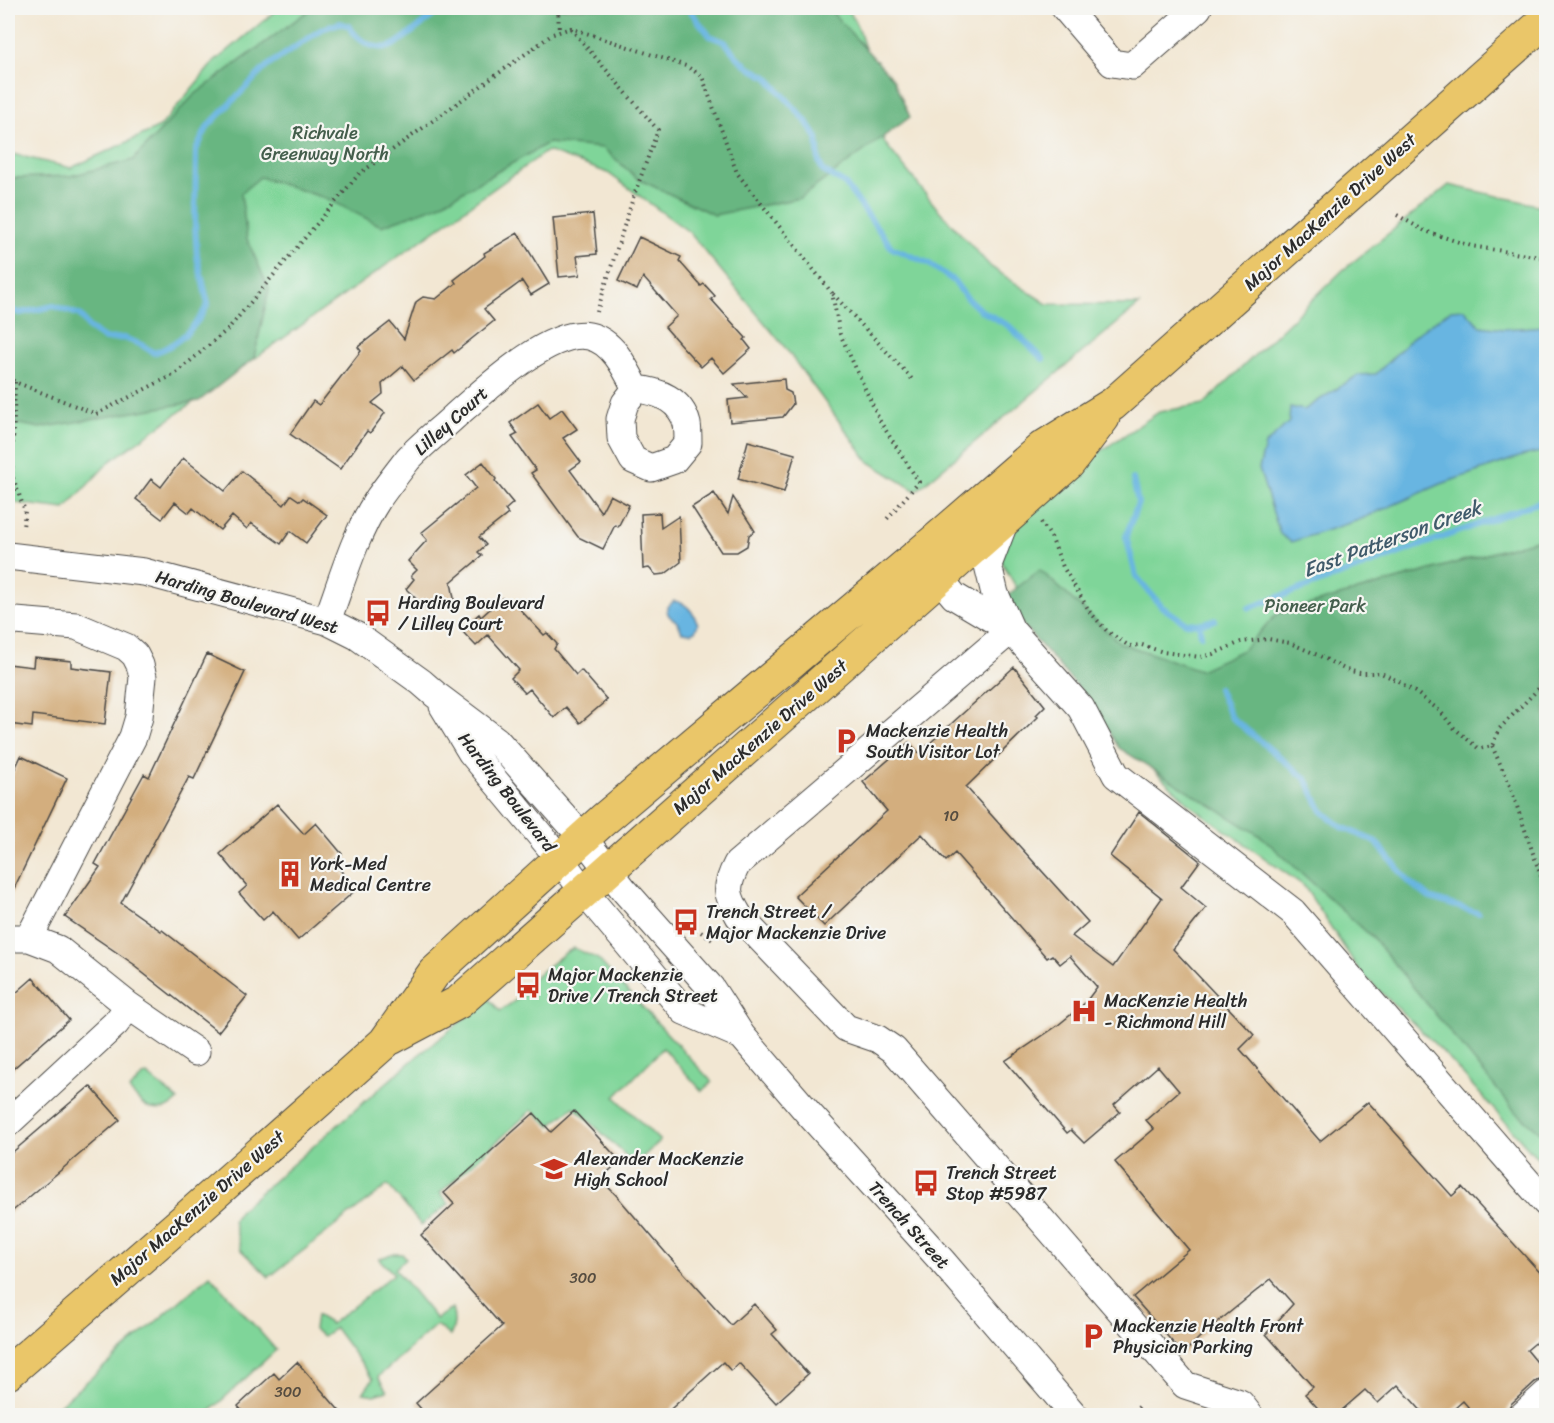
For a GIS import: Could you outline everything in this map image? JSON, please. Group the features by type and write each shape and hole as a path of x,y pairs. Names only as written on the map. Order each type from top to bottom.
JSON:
{"main road":[{"name":"Major MacKenzie Drive West","path":"8,1373 385,1042 434,973 603,820 1042,448 1113,404 1546,20"},
{"name":"Major MacKenzie Drive West","path":"385,1042 459,1002 1068,464 1113,404"}],"street":[{"path":"1065,8 1112,63 1132,66 1198,8"},
{"name":"Lilley Court","path":"327,621 358,538 378,500 409,459 499,377 546,345 573,335 589,336"},
{"path":"589,336 603,342 623,363 636,389"},
{"path":"1005,521 988,565 995,594 1011,630"},
{"path":"919,554 954,596 1011,630 1081,708 1116,775 1293,912 1546,1203"},
{"name":"Harding Boulevard West","path":"8,556 144,572 327,621 357,636 436,695"},
{"path":"8,623 16,621 76,626 126,646 135,655 143,677 139,717 133,737 18,938 58,949 129,1006 196,1052"},
{"path":"1011,630 736,864 728,880 729,894 739,916 846,1028 878,1039 894,1050 1185,1385 1240,1403 1250,1416"},
{"name":"Harding Boulevard","path":"436,695 471,752 572,849"},
{"path":"572,849 608,870"},
{"name":"Trench Street","path":"572,849 584,892 684,1011 742,1036"},
{"name":"Trench Street","path":"608,870 711,988 742,1036 942,1261 1075,1416"},
{"path":"8,1123 116,1023 129,1006"},
{"path":"1522,1416 1546,1394"}],"path":[{"path":"558,8 559,32"},
{"path":"571,28 658,130 633,198 589,336"},
{"path":"8,377 15,382 96,414 175,374 228,329 359,174 553,34 571,28 686,66 702,76 736,173 832,293 912,379"},
{"path":"1397,215 1425,231 1471,246 1546,258"},
{"path":"832,293 840,334 881,423 919,482 886,520"},
{"path":"15,382 12,475 25,511 23,526"},
{"path":"1039,519 1051,537 1063,567 1090,612 1107,631 1129,646 1142,645 1163,652 1200,657 1242,642 1268,639 1290,643 1346,670 1381,673 1398,681 1440,711 1453,727 1479,749 1492,746"},
{"path":"1546,681 1499,729 1492,746 1510,786 1546,891"},
{"path":"686,922 714,941"},
{"path":"1129,1416 1142,1405"}],"green space":[{"name":"Richvale Greenway North","path":"279,8 848,8 859,30 877,84 884,142 936,207 991,267 1047,304 1139,305 916,491 869,462 783,345 689,232 608,173 547,151 109,462 65,509 8,502 8,153 71,168 160,127 213,63"},
{"name":"Richvale Greenway North","path":"312,8 828,8 893,79 910,117 800,198 714,215 638,179 603,148 548,143 437,206 381,226 328,199 260,177 241,193 247,239 269,289 254,358 199,401 40,428 8,422 8,177 70,176 133,160 194,95"},
{"name":"Pioneer Park","path":"1449,185 1546,207 1546,1168 1441,1050 1361,973 1304,886 1195,809 1122,740 1034,619 994,548 1055,482 1159,412 1204,404 1343,270"},
{"path":"1546,537 1546,1137 1514,1110 1373,938 1262,837 1119,748 1089,700 1001,600 1040,570 1120,643 1200,670 1243,650 1277,614"},
{"path":"574,948 598,959 712,1082 702,1091 663,1048 615,1097 660,1141 635,1164 574,1107 550,1126 532,1110 440,1193 449,1204 421,1225 388,1185 269,1277 241,1250 233,1220 240,1210 416,1057 489,999 500,1011 533,988 528,982"},
{"path":"147,1075 178,1100 172,1106 155,1110 141,1102 129,1090"},
{"path":"391,1254 402,1254 406,1258 395,1269 436,1319 452,1308 454,1322 450,1336 436,1325 378,1377 387,1391 375,1395 363,1393 373,1379 335,1328 323,1336 314,1330 316,1315 331,1324 394,1274 379,1259"},
{"path":"210,1275 276,1350 206,1415 48,1415"}],"water":[{"path":"1464,309 1480,326 1504,329 1546,326 1546,451 1522,456 1441,484 1359,520 1291,542 1280,534 1259,469 1265,445 1289,422 1290,407 1304,410 1358,375 1376,374 1416,334 1451,310"},
{"path":"674,601 683,604 692,612 698,624 695,631 682,632 677,622 668,614 667,607"}],"building":[{"path":"593,214 597,254 577,256 580,275 559,277 553,218"},
{"path":"518,233 549,284 531,295 522,281 484,309 494,321 454,353 452,350 414,380 403,366 382,384 383,394 372,403 385,413 370,433 367,431 340,469 290,434 313,401 319,405 361,351 358,347 390,322 404,339 416,302 423,297 436,299 456,283 454,280 485,256 484,253"},
{"path":"639,237 681,257 679,261 701,286 704,284 715,296 711,299 746,338 744,340 751,349 724,373 711,358 701,367 665,327 677,316 643,277 637,290 618,281"},
{"path":"784,379 785,390 791,393 793,404 783,417 730,422 728,400 747,398 734,384"},
{"path":"538,403 549,418 562,409 577,429 563,438 581,462 570,470 601,512 610,495 629,505 618,527 615,525 603,549 578,537 531,473 536,470 512,437 518,434 510,423"},
{"path":"748,441 795,454 784,492 738,479"},
{"path":"183,458 225,491 242,471 284,505 291,495 300,501 303,498 327,515 306,543 290,531 281,544 251,523 247,529 232,516 220,530 193,508 189,513 175,502 162,519 136,499 151,479 161,487"},
{"path":"483,462 513,503 505,510 508,514 479,537 486,545 478,552 482,556 451,582 455,604 428,610 406,589 414,579 411,576 417,570 408,561 427,540 421,533 476,488 466,475"},
{"path":"714,493 728,514 733,497 755,531 749,535 747,546 737,552 721,552 692,507"},
{"path":"660,513 661,528 679,516 681,562 665,574 656,575 649,568 643,569 641,514"},
{"path":"502,598 510,606 514,603 544,635 547,633 557,644 554,649 576,675 581,670 607,700 580,723 566,707 554,718 530,689 525,693 511,678 519,670 488,635 476,646 461,630 479,614 481,617"},
{"path":"207,654 245,672 194,779 189,777 121,903 162,930 247,996 218,1032 135,965 65,917 100,867 95,864 144,774 149,777"},
{"path":"34,657 71,661 71,667 111,672 105,724 33,715 32,727 8,724 8,664 33,667"},
{"path":"1014,667 1045,706 1036,715 1038,717 966,787 1088,922 1072,936 1113,967 1162,898 1110,856 1139,812 1200,861 1181,887 1206,908 1173,949 1254,1035 1240,1049 1320,1141 1368,1102 1452,1196 1462,1187 1546,1279 1546,1334 1527,1350 1546,1373 1546,1378 1535,1382 1511,1404 1504,1416 1476,1416 1463,1401 1446,1416 1426,1416 1398,1385 1378,1403 1365,1390 1335,1416 1325,1416 1305,1394 1313,1387 1266,1334 1293,1304 1271,1279 1203,1334 1183,1354 1133,1297 1189,1250 1115,1162 1154,1129 1146,1120 1179,1091 1158,1066 1114,1105 1120,1112 1084,1143 1071,1130 1067,1133 1005,1061 1057,1026 1085,1003 1097,987 1070,956 1060,964 1052,955 1047,958 955,853 946,861 922,834 824,926 795,896 887,811 863,782 909,742 919,753"},
{"path":"21,756 67,778 8,901 8,784"},
{"name":"York-Med Medical Centre","path":"277,804 304,834 316,823 342,854 333,862 357,889 298,940 273,911 263,920 239,893 247,886 220,854"},
{"path":"33,978 69,1020 8,1073 8,1000"},
{"path":"90,1086 120,1120 8,1215 8,1156"},
{"path":"574,1111 620,1161 600,1179 731,1325 754,1304 777,1330 772,1334 808,1374 776,1403 739,1363 731,1371 723,1362 663,1416 427,1416 416,1403 502,1326 421,1235 454,1204 444,1193 534,1113 551,1132"},
{"path":"297,1362 344,1416 246,1416 238,1406 274,1373 279,1379"}],"waterway":[{"name":"East Patterson Creek","path":"8,309 20,313 54,306 80,315 89,328 105,339 124,338 154,353 179,340 198,320 208,304 197,257 195,224 196,150 208,126 266,67 322,29 340,23 349,26 356,36 366,43 377,47 389,47 407,36 442,8"},
{"name":"East Patterson Creek","path":"688,8 710,36 725,42 750,68 767,77 805,120 817,138 819,162 823,171 845,184 892,248 928,263 954,281 965,296 980,310 1009,326 1043,359"},
{"name":"East Patterson Creek","path":"1133,479 1138,503 1126,536 1136,576 1162,607 1186,623 1199,624 1215,620"},
{"name":"East Patterson Creek","path":"1249,608 1546,501"},
{"path":"1199,624 1201,635"},
{"path":"1218,688 1231,717 1306,779 1322,811 1342,827 1376,842 1410,883 1430,898 1478,913"}],"place":[{"name":"Harding Boulevard / Lilley Court","path":"378,613"},
{"name":"Mackenzie Health South Visitor Lot","path":"846,741"},
{"name":"York-Med Medical Centre","path":"290,874"},
{"name":"Trench Street / Major Mackenzie Drive","path":"686,922"},
{"name":"Major Mackenzie Drive / Trench Street","path":"528,985"},
{"name":"MacKenzie Health - Richmond Hill","path":"1084,1011"},
{"name":"Alexander MacKenzie High School","path":"554,1169"},
{"name":"Trench Street Stop #5987","path":"926,1183"},
{"name":"Mackenzie Health Front Physician Parking","path":"1093,1336"}]}
